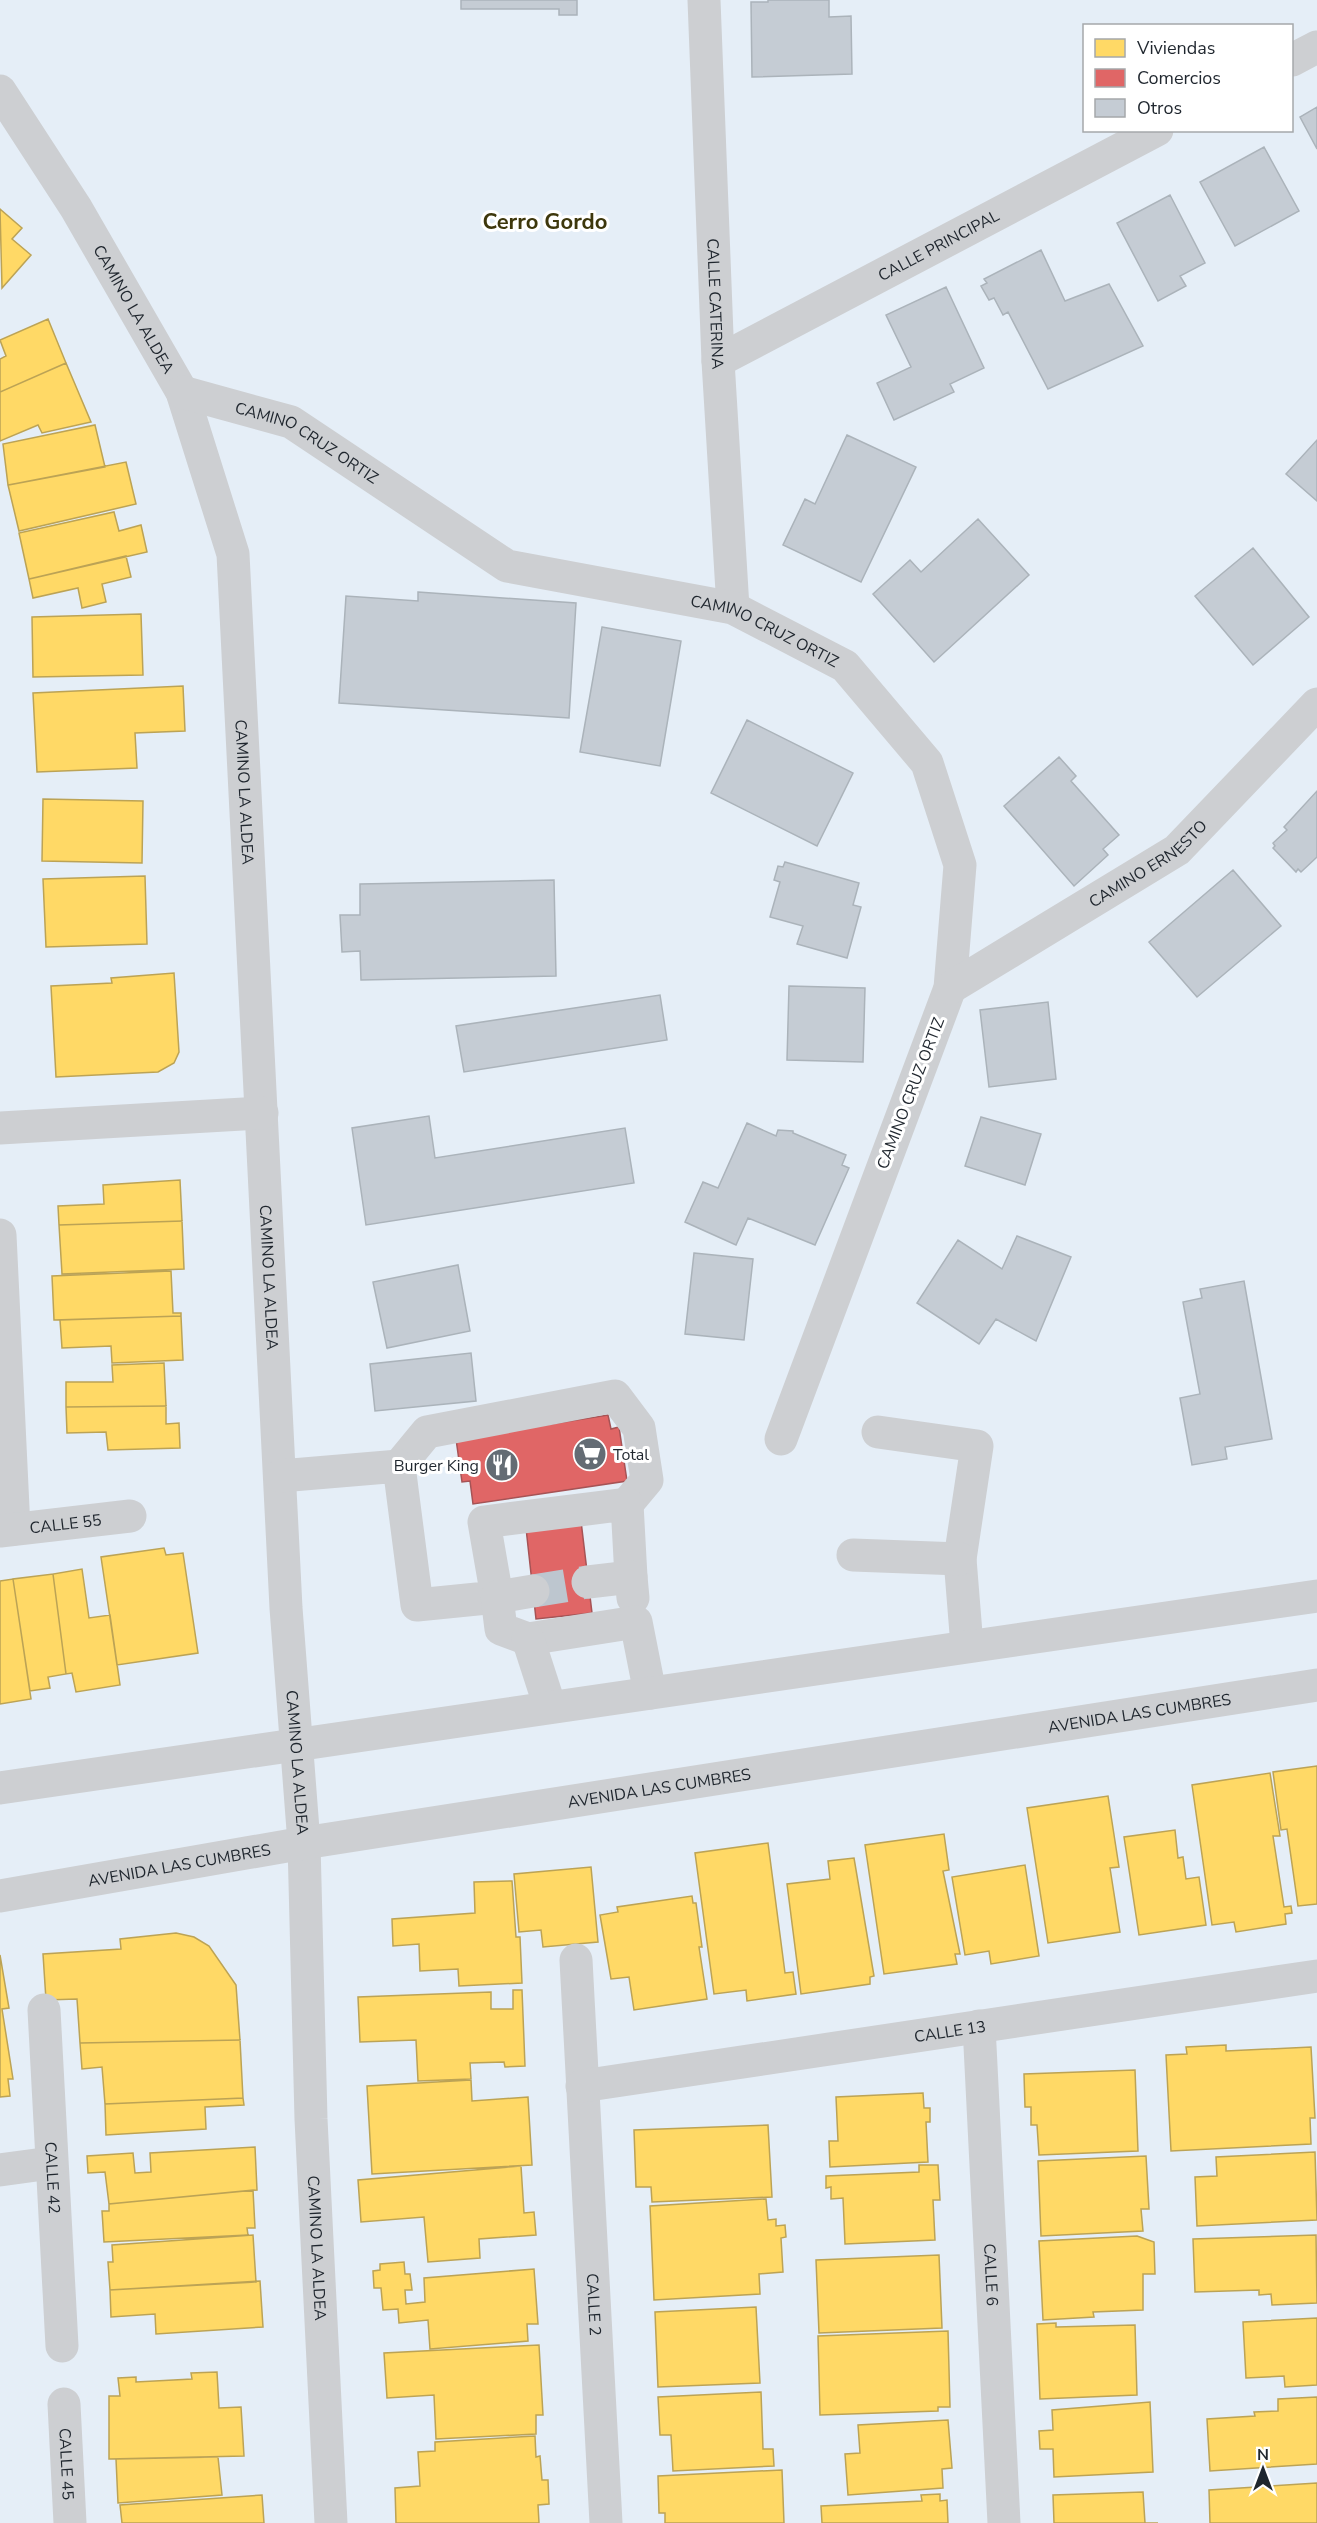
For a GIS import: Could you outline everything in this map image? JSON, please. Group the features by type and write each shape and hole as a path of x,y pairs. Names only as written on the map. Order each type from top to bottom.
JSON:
{"main road":[{"name":"CALLE CATERINA","path":"704,0 718,361 733,608"},
{"path":"1293,59 1317,47"},
{"name":"CAMINO LA ALDEA","path":"0,92 76,208 182,392 233,554 286,1618 304,1843 312,2131 331,2523"},
{"name":"CALLE PRINCIPAL","path":"718,361 1153,132"},
{"name":"CAMINO CRUZ ORTIZ","path":"182,392 291,422 507,566 733,608 845,666 927,763 960,865 950,988 780,1439"},
{"name":"CAMINO ERNESTO","path":"950,988 1177,850 1317,704"},
{"path":"0,1128 262,1113"},
{"path":"0,1235 7,1530"},
{"path":"533,1591 417,1605 399,1466 426,1432 615,1396 639,1428 647,1480 627,1504 636,1622 650,1693"},
{"path":"878,1432 977,1446 960,1559 967,1646"},
{"path":"279,1476 399,1466"},
{"path":"627,1504 484,1522 501,1629 528,1639 636,1622"},
{"name":"CALLE 55","path":"7,1530 74,1525 130,1516"},
{"path":"853,1555 960,1559"},
{"path":"588,1582 631,1576"},
{"path":"0,1788 1317,1596"},
{"path":"528,1639 550,1707"},
{"name":"AVENIDA LAS CUMBRES","path":"0,1896 304,1843 1317,1685"},
{"name":"CALLE 2","path":"576,1960 606,2523"},
{"name":"CALLE 13","path":"582,2086 1317,1976"},
{"name":"CALLE 42","path":"44,2010 62,2346"},
{"name":"CALLE 6","path":"980,2026 1004,2523"},
{"path":"0,2170 51,2163"},
{"name":"CALLE 45","path":"64,2404 70,2523"}],"building: Viviendas":[{"path":"0,209 22,228 12,239 31,255 2,288"},
{"path":"48,319 66,363 0,392 0,359 6,356 0,340"},
{"path":"66,363 91,422 42,433 38,425 0,441 0,392"},
{"path":"95,425 105,467 8,485 3,444"},
{"path":"126,462 136,504 19,531 8,485"},
{"path":"114,512 119,531 141,525 147,552 29,579 19,533"},
{"path":"126,556 131,577 102,584 106,602 82,608 78,588 33,598 29,579"},
{"path":"141,614 143,675 33,677 32,617"},
{"path":"183,686 185,731 135,733 137,768 37,772 33,693"},
{"path":"43,799 143,801 142,863 42,861"},
{"path":"145,876 147,944 46,947 43,879"},
{"path":"174,973 179,1052 174,1063 158,1072 56,1077 51,986 112,983 111,978"},
{"path":"180,1180 182,1221 59,1225 58,1206 104,1204 103,1185"},
{"path":"182,1221 184,1269 62,1274 59,1225"},
{"path":"171,1271 173,1313 181,1313 181,1316 54,1320 52,1276"},
{"path":"181,1316 183,1360 112,1363 111,1346 62,1348 60,1320"},
{"path":"164,1363 166,1406 66,1407 66,1382 113,1382 112,1365"},
{"path":"166,1406 166,1424 179,1423 180,1448 108,1450 106,1432 67,1433 66,1407"},
{"path":"164,1548 166,1555 183,1553 198,1653 117,1665 101,1557"},
{"path":"82,1569 89,1618 110,1615 120,1685 76,1692 72,1673 66,1674 53,1574"},
{"path":"53,1574 66,1674 48,1677 50,1688 30,1691 13,1579"},
{"path":"13,1579 31,1699 0,1704 0,1581"},
{"path":"1317,1766 1317,1904 1298,1906 1287,1829 1281,1830 1273,1772"},
{"path":"1270,1773 1280,1836 1273,1836 1284,1907 1291,1906 1292,1913 1285,1914 1286,1924 1236,1932 1234,1922 1212,1925 1192,1785"},
{"path":"1108,1796 1119,1867 1110,1868 1120,1932 1048,1943 1027,1808"},
{"path":"1175,1830 1178,1858 1183,1857 1186,1879 1199,1877 1206,1925 1139,1935 1124,1837"},
{"path":"944,1834 949,1870 943,1871 960,1954 955,1954 957,1964 884,1974 865,1845"},
{"path":"768,1843 785,1973 793,1972 796,1994 747,2001 746,1990 714,1994 695,1853"},
{"path":"854,1858 874,1976 870,1977 870,1984 801,1994 787,1884 830,1879 828,1861"},
{"path":"1025,1865 1039,1956 991,1964 989,1951 965,1955 952,1877"},
{"path":"591,1867 598,1942 543,1947 541,1930 519,1932 514,1874"},
{"path":"512,1881 516,1937 520,1937 522,1983 459,1986 458,1969 420,1971 419,1944 393,1946 392,1919 475,1913 474,1882"},
{"path":"692,1896 693,1903 696,1903 702,1947 699,1947 707,1999 634,2010 629,1977 611,1979 600,1915 618,1912 617,1907"},
{"path":"176,1933 194,1937 209,1946 236,1985 240,2040 80,2043 77,1999 46,2000 43,1954 121,1949 120,1939"},
{"path":"0,1955 9,2008 2,2009 13,2079 8,2079 10,2096 0,2097"},
{"path":"513,1990 522,1990 525,2066 505,2067 504,2062 470,2063 471,2079 418,2081 416,2040 360,2042 358,1997 491,1992 491,2009 513,2009"},
{"path":"240,2040 243,2098 105,2104 102,2067 82,2069 80,2043"},
{"path":"1226,2045 1226,2051 1311,2047 1315,2118 1310,2118 1311,2144 1171,2151 1166,2055 1187,2054 1186,2047"},
{"path":"1135,2070 1138,2151 1039,2155 1037,2125 1031,2125 1031,2107 1025,2107 1024,2074"},
{"path":"471,2080 472,2101 528,2097 532,2165 372,2174 367,2086"},
{"path":"923,2093 924,2108 930,2108 930,2122 926,2122 928,2162 830,2167 829,2141 838,2141 836,2097"},
{"path":"243,2098 244,2105 205,2107 206,2129 106,2135 105,2104"},
{"path":"768,2125 772,2197 652,2202 651,2187 636,2187 634,2130"},
{"path":"255,2147 257,2190 109,2204 105,2172 88,2173 87,2156 133,2153 135,2173 151,2172 150,2153"},
{"path":"1315,2152 1317,2220 1197,2226 1195,2177 1217,2176 1216,2157"},
{"path":"1146,2156 1149,2209 1141,2209 1143,2231 1041,2236 1038,2161"},
{"path":"919,2165 938,2165 940,2200 933,2200 935,2240 845,2244 843,2198 831,2199 831,2187 826,2188 826,2176 919,2172"},
{"path":"521,2166 524,2213 534,2212 536,2235 479,2239 480,2258 428,2262 424,2217 361,2222 358,2180"},
{"path":"253,2190 255,2228 247,2228 248,2235 104,2242 102,2211 109,2211 109,2204"},
{"path":"766,2199 768,2220 776,2219 776,2226 785,2225 786,2237 781,2238 783,2272 759,2274 760,2294 654,2300 650,2206"},
{"path":"253,2235 256,2282 110,2290 108,2262 113,2262 112,2245"},
{"path":"1316,2235 1317,2303 1272,2305 1271,2294 1259,2295 1259,2290 1195,2292 1193,2239"},
{"path":"1137,2236 1154,2242 1155,2274 1143,2274 1143,2310 1093,2312 1094,2317 1043,2320 1039,2241"},
{"path":"939,2255 942,2328 819,2333 816,2260"},
{"path":"404,2262 405,2274 410,2274 412,2290 405,2290 406,2304 425,2302 424,2278 534,2269 538,2324 527,2324 528,2341 430,2349 428,2320 399,2323 398,2309 383,2310 381,2288 374,2288 373,2271 380,2270 380,2264"},
{"path":"260,2281 263,2327 156,2334 155,2314 111,2317 110,2290"},
{"path":"756,2307 760,2383 658,2387 655,2312"},
{"path":"1317,2318 1317,2385 1285,2387 1284,2376 1246,2378 1243,2322"},
{"path":"1056,2323 1056,2327 1135,2325 1137,2395 1040,2399 1037,2324"},
{"path":"948,2331 950,2407 938,2407 938,2411 820,2415 818,2336"},
{"path":"539,2345 543,2415 536,2415 536,2434 436,2439 434,2395 387,2398 384,2353"},
{"path":"217,2372 219,2408 241,2407 244,2456 109,2459 109,2396 120,2396 118,2378 136,2377 136,2382 192,2379 191,2373"},
{"path":"761,2392 763,2449 773,2449 774,2466 673,2471 671,2435 660,2435 658,2397"},
{"path":"1317,2397 1317,2464 1210,2471 1207,2419 1255,2416 1254,2412 1278,2411 1278,2399"},
{"path":"1150,2402 1153,2472 1054,2477 1053,2449 1040,2449 1039,2431 1053,2430 1052,2410"},
{"path":"948,2420 952,2468 942,2469 943,2488 848,2495 845,2454 860,2453 858,2425"},
{"path":"535,2436 536,2457 540,2456 542,2480 548,2480 549,2504 538,2505 539,2523 396,2523 395,2488 420,2486 418,2452 435,2451 435,2442"},
{"path":"218,2457 222,2495 118,2503 116,2459"},
{"path":"782,2470 784,2523 665,2523 665,2513 659,2513 658,2476"},
{"path":"1317,2483 1317,2523 1210,2523 1209,2490"},
{"path":"1143,2492 1145,2523 1054,2523 1053,2495"},
{"path":"940,2494 940,2501 947,2500 948,2523 822,2523 821,2506 922,2501 921,2495"},
{"path":"262,2495 264,2523 122,2523 120,2505"}],"building: Comercios":[{"path":"608,1415 611,1429 619,1427 627,1481 473,1504 470,1481 462,1482 456,1439"},
{"path":"581,1521 592,1613 536,1619 526,1528"}],"building: Otros":[{"path":"461,0 577,0 577,15 559,15 559,9 461,9"},
{"path":"768,0 829,0 829,17 851,16 852,74 752,77 751,2 768,2"},
{"path":"1317,107 1317,149 1300,117"},
{"path":"1264,147 1299,211 1235,246 1200,182"},
{"path":"1170,195 1205,263 1180,276 1186,286 1158,301 1117,223"},
{"path":"1041,250 1065,301 1109,284 1143,346 1048,389 1008,312 1003,315 994,298 989,300 981,286 987,283 984,279"},
{"path":"946,287 984,368 950,384 954,392 894,420 877,383 911,367 886,315"},
{"path":"847,435 916,467 861,582 783,545 805,499 815,504"},
{"path":"1317,440 1317,501 1286,474"},
{"path":"978,519 1029,575 934,662 873,594 910,560 921,572"},
{"path":"1253,548 1309,617 1253,665 1195,596"},
{"path":"418,592 576,603 569,718 339,703 346,596 418,601"},
{"path":"602,627 681,641 660,766 580,752"},
{"path":"747,720 853,773 817,846 711,793"},
{"path":"1059,757 1076,776 1071,781 1119,835 1103,849 1108,855 1074,886 1004,806"},
{"path":"1317,791 1317,857 1301,872 1298,869 1296,872 1273,848 1275,846 1273,843 1287,830 1284,827"},
{"path":"785,862 859,883 853,905 861,907 847,958 797,944 803,926 770,917 780,882 774,880 778,866 783,867"},
{"path":"1233,870 1281,926 1197,997 1149,942"},
{"path":"554,880 556,976 361,980 360,951 342,952 340,915 360,915 360,884"},
{"path":"789,986 865,988 863,1062 787,1060"},
{"path":"660,995 667,1040 464,1072 456,1026"},
{"path":"1048,1002 1056,1079 989,1087 980,1010"},
{"path":"429,1116 435,1158 625,1128 634,1183 366,1225 352,1128"},
{"path":"981,1117 1041,1134 1025,1185 965,1166"},
{"path":"747,1123 776,1136 778,1130 793,1131 793,1133 846,1155 842,1165 849,1168 815,1245 748,1218 736,1245 685,1222 703,1182 718,1188"},
{"path":"1017,1236 1071,1257 1036,1341 996,1319 979,1344 917,1303 958,1240 1002,1269"},
{"path":"694,1253 753,1259 744,1340 685,1334"},
{"path":"458,1265 470,1331 387,1348 373,1282"},
{"path":"1244,1281 1272,1439 1225,1447 1227,1459 1192,1465 1180,1398 1200,1394 1183,1302 1202,1298 1200,1289"},
{"path":"471,1353 476,1401 375,1411 370,1364"}],"tunnel":[{"path":"533,1591 588,1582"}],"place":[{"name":"Total","path":"590,1454"},
{"name":"Burger King","path":"502,1465"}],"district":[{"name":"Cerro Gordo","path":"545,221"}]}
